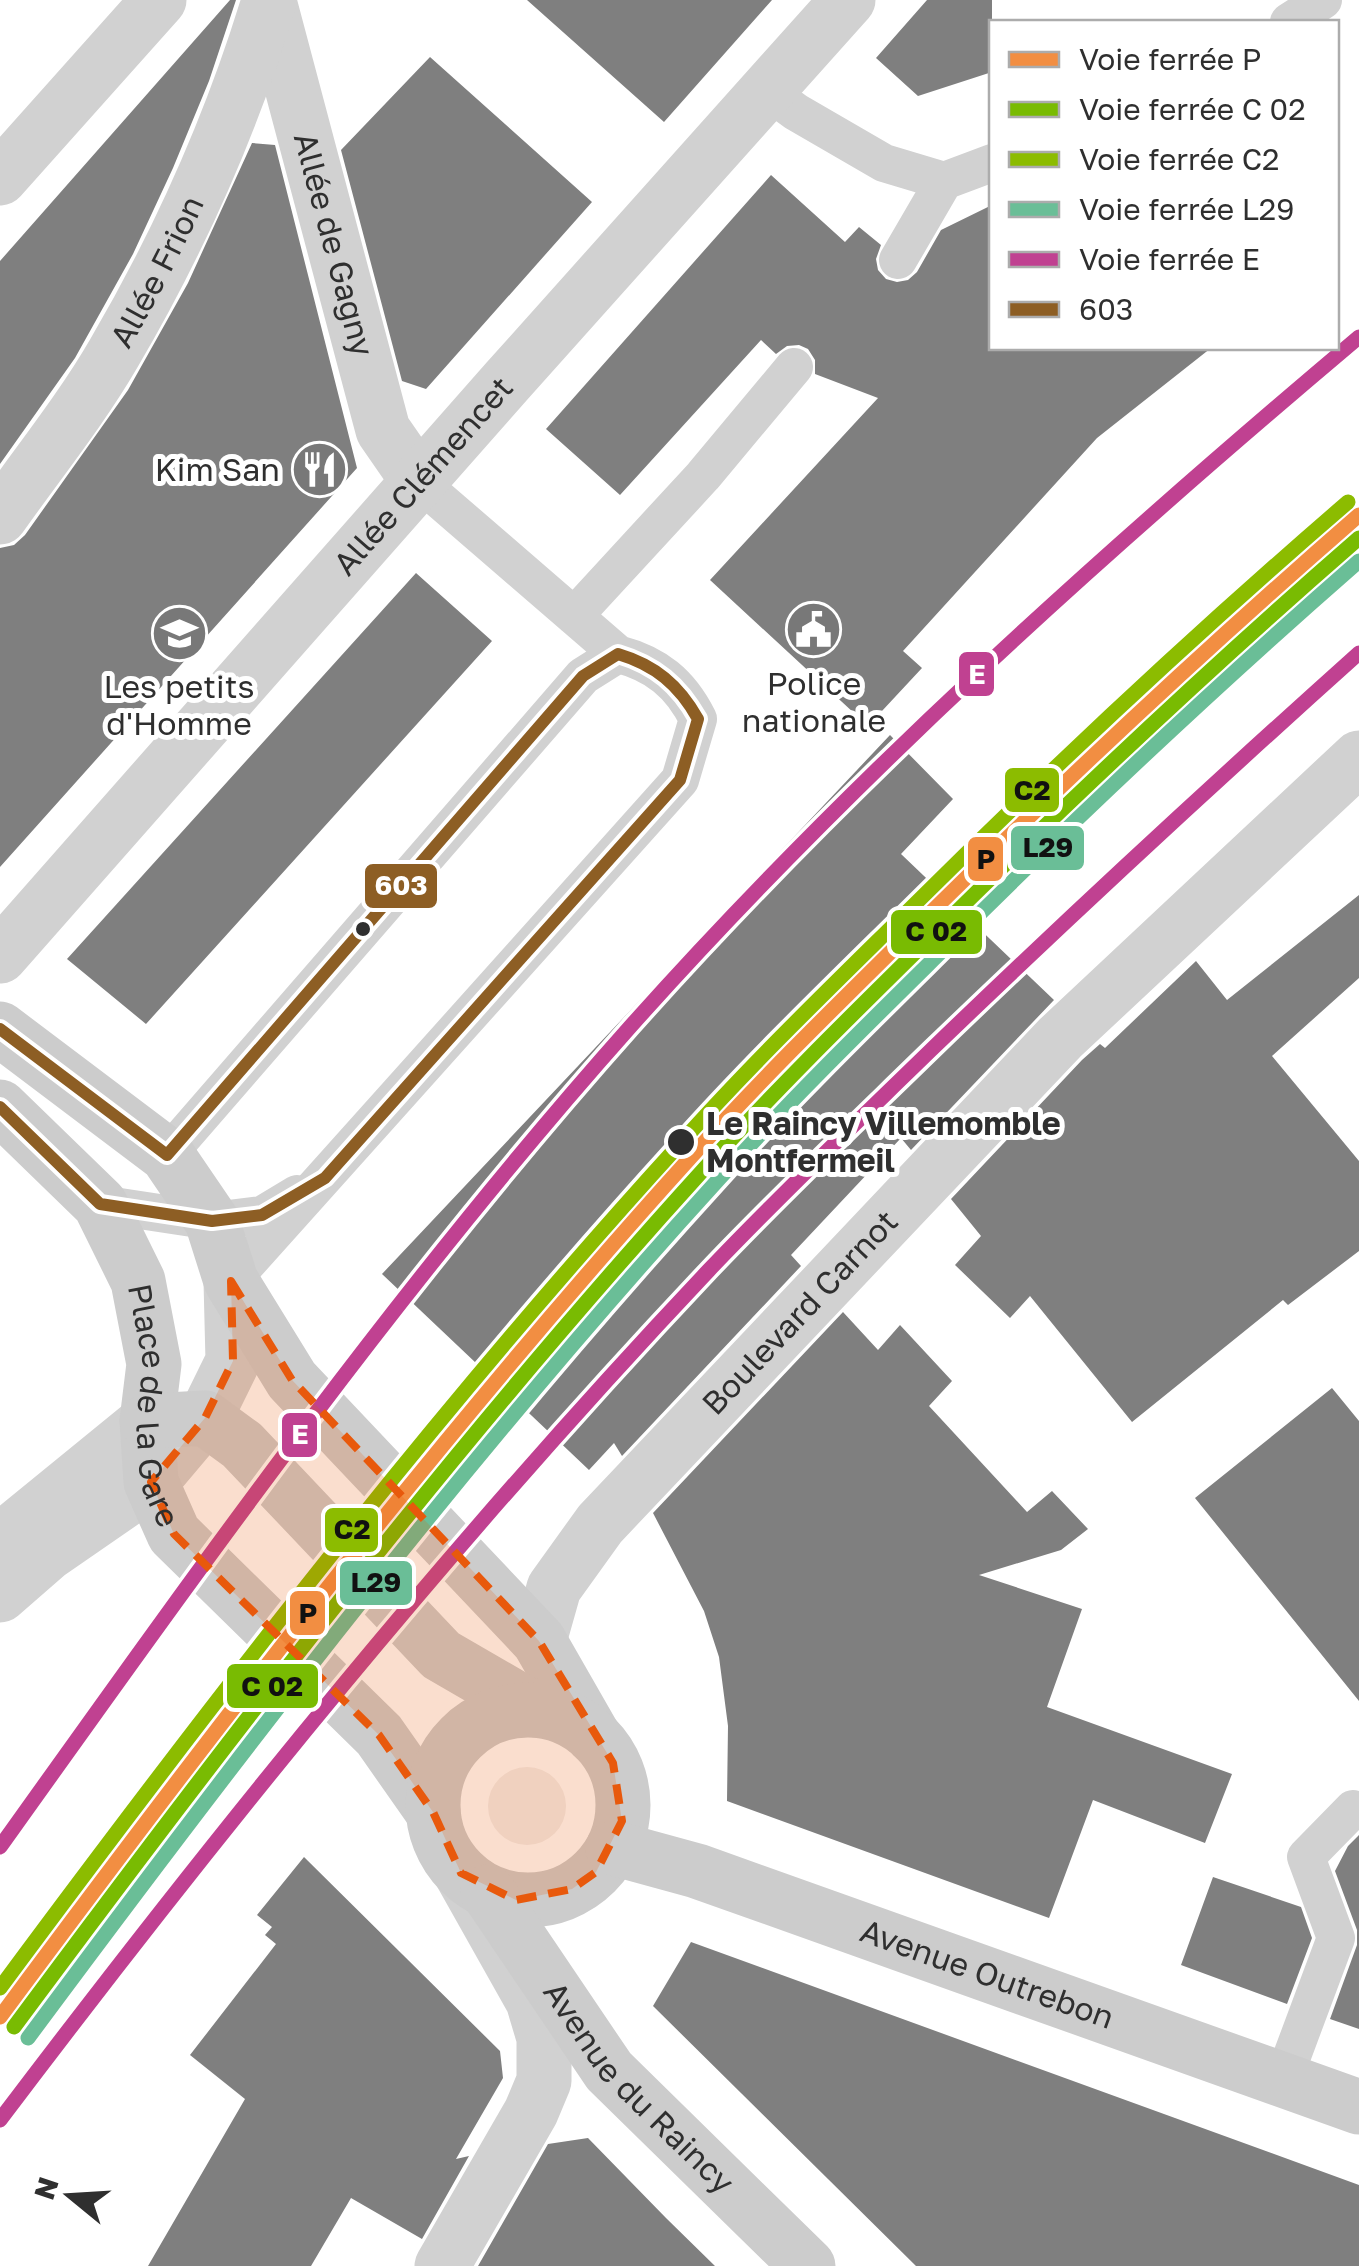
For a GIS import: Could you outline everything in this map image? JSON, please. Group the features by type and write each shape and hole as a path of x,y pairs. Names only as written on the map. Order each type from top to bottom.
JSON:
{"main road":[{"path":"0,1029 167,1155 212,1221 231,1281 292,1380 539,1641 594,1737 614,1763 622,1792 622,1821 613,1848 596,1872 572,1889 545,1899 516,1900 475,1882"},
{"name":"Place de la Gare","path":"0,1107 100,1204 138,1281 154,1364 147,1421 151,1482 174,1534 379,1735 433,1812 437,1835 475,1882"},
{"path":"147,1421 205,1418 242,1445 440,1656 536,1710"},
{"path":"433,1812 437,1780 451,1750 473,1727 503,1713 536,1710 557,1714 594,1737"},
{"name":"Avenue Outrebon","path":"613,1848 697,1871 1359,2107"},
{"name":"Avenue du Raincy","path":"475,1882 609,2071 808,2266"}],"street":[{"path":"0,178 159,0"},
{"name":"Allée Clémencet","path":"0,956 848,0"},
{"name":"Allée de Gagny","path":"269,1 383,430 419,482"},
{"name":"Allée Frion","path":"0,517 113,355 131,321 192,203 247,73 269,1"},
{"name":"Boulevard Carnot","path":"539,1641 554,1588 600,1524 1060,1038 1359,758"},
{"path":"0,1596 47,1554 151,1482 205,1418 233,1360 231,1281"},
{"path":"0,1541 147,1421"},
{"path":"442,2266 531,2112 544,2081 544,2038 533,2001 475,1882"}],"lane":[{"path":"1291,20 1322,0"},
{"path":"768,91 884,164 944,181 989,164"},
{"path":"898,260 944,181"},
{"path":"574,616 703,476 794,367"},
{"path":"231,1281 680,780 698,718 686,694 663,672 618,654 419,482"},
{"path":"167,1155 583,676 618,654"},
{"path":"100,1204 212,1221 262,1215 325,1178"},
{"path":"1283,2080 1336,1938 1306,1857 1353,1809"}],"highlighted area":[{"path":"231,1281 292,1380 539,1641 613,1763 622,1821 596,1872 572,1889 516,1900 461,1873 433,1812 379,1735 174,1534 151,1482 205,1418 233,1361"}],"shaded area":[{"path":"527,1767 555,1778 566,1806 555,1834 527,1845 499,1834 488,1806 499,1778"}],"building":[{"path":"230,0 236,0 209,81 133,254 75,358 0,464 0,261"},
{"path":"527,0 772,0 664,122"},
{"path":"927,0 992,0 989,73 918,96 876,58"},
{"path":"430,57 592,202 426,389 402,381 341,150"},
{"path":"252,143 275,145 357,468 0,867 0,548 14,545 25,535 128,390 188,283"},
{"path":"771,175 845,242 859,227 881,245 876,259 878,270 886,279 897,282 908,280 917,272 941,230 989,206 989,350 1208,350 1097,438 903,651 922,668 868,726 710,580 878,398 815,374 815,360 808,349 787,346 776,354 761,340 620,495 546,429"},
{"path":"416,573 492,641 146,1024 67,959"},
{"path":"890,735 953,799 901,854 1054,1000 911,1150 901,1138 791,1255 801,1266 622,1456 614,1443 589,1470 382,1274"},
{"path":"1359,895 1359,978 1272,1056 1359,1161 1359,1251 1288,1305 1283,1300 1132,1422 1030,1296 1010,1318 955,1265 981,1236 951,1199 1082,1060 1100,1044 1105,1048 1196,961 1227,1000"},
{"path":"843,1312 878,1350 900,1325 952,1381 929,1406 1027,1512 1052,1491 1088,1529 1061,1550 979,1575 1082,1609 1047,1707 1232,1774 1205,1843 1093,1800 1049,1918 727,1801 728,1726 719,1657 704,1611 653,1513"},
{"path":"1332,1388 1359,1421 1359,1701 1195,1498"},
{"path":"1359,1835 1359,2029 1330,2019 1357,1945 1357,1930 1335,1871 1348,1846"},
{"path":"304,1857 500,2051 503,2078 456,2159 469,2156 422,2239 351,2198 311,2266 148,2266 245,2099 190,2055 276,1944 265,1935 272,1927 257,1915"},
{"path":"1213,1877 1301,1907 1312,1938 1287,2004 1181,1965"},
{"path":"691,1942 1359,2185 1359,2266 916,2266 653,2006"},
{"path":"588,2138 715,2266 478,2266 548,2144"}],"rail line":[{"name":"E","path":"0,1847 304,1428 463,1224 630,1027 802,844 982,669 1169,500 1359,337"},
{"name":"C2","path":"0,1988 328,1558 500,1349 678,1146 793,1025 1018,804 1348,502"},
{"name":"P","path":"0,2017 334,1579 509,1366 690,1158 802,1040 1026,820 1359,515"},
{"name":"L29","path":"28,2038 362,1600 537,1387 718,1180 832,1060 1049,846 1202,701 1359,561"},
{"name":"E","path":"0,2120 343,1685 522,1475 709,1270 931,1050 1359,653"}],"transit line":[{"path":"14,2027 179,1807 435,1482 704,1169 819,1048 1040,830 1359,538"},
{"name":"603","path":"0,1029 167,1155 583,676 618,654 665,678 698,719 680,780 325,1178 262,1215 212,1221 100,1204 0,1107"}],"place":[{"name":"Kim San","path":"319,470"},
{"name":"Police nationale","path":"814,630"},
{"name":"Les petits d'Homme","path":"179,633"},
{"name":"Le Raincy Villemomble Montfermeil","path":"681,1142"}]}
